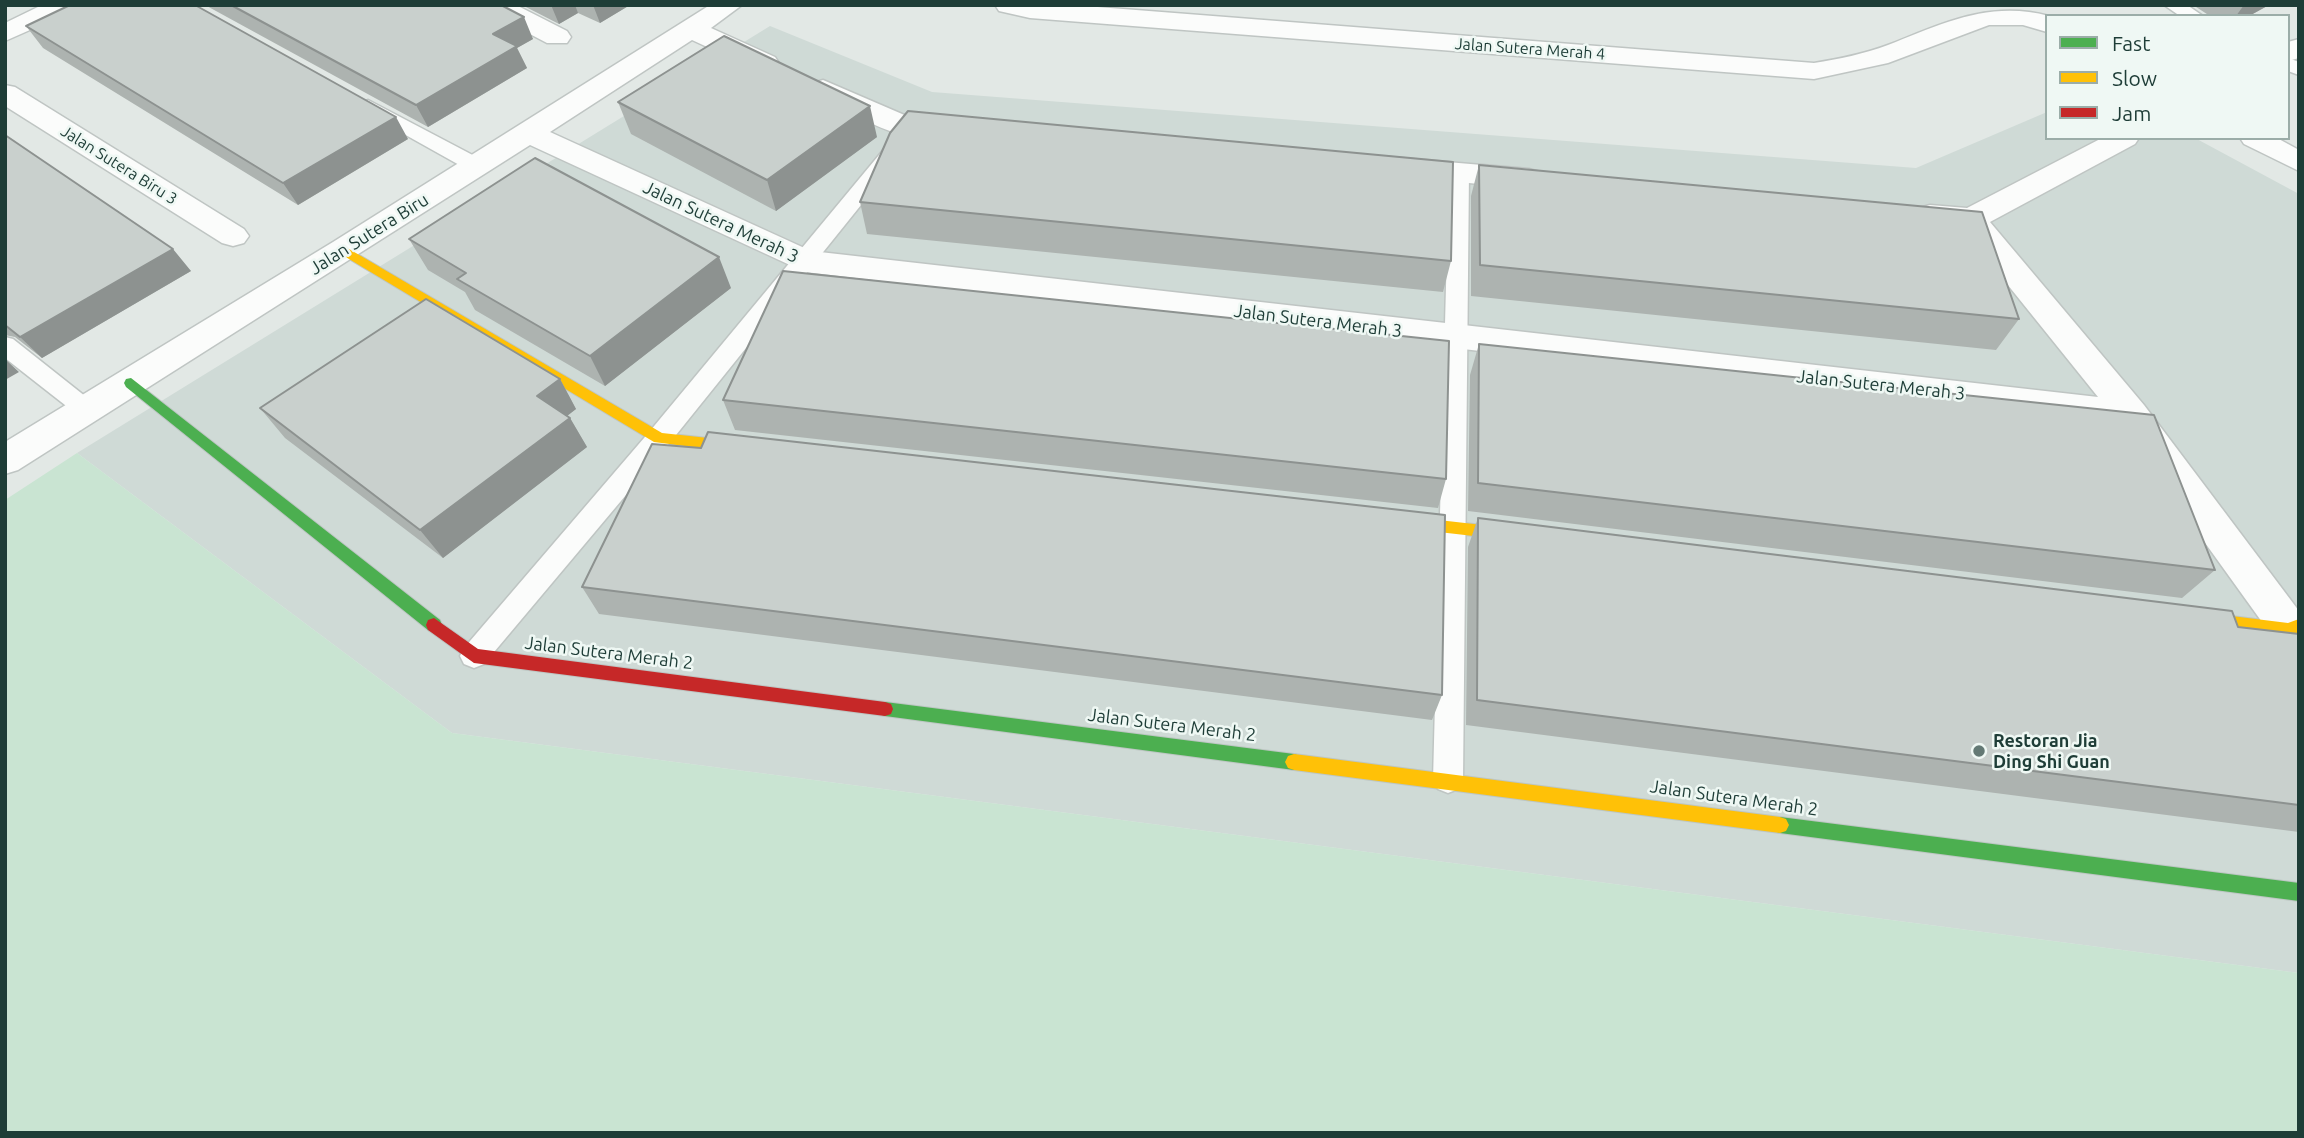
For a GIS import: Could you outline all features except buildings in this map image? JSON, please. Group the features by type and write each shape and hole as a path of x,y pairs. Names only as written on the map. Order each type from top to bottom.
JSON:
{"street":[{"path":"495,5 557,37"},
{"name":"Jalan Sutera Biru","path":"5,460 344,250 729,5"},
{"name":"Jalan Sutera Merah 4","path":"1008,5 1030,10 1814,71 1857,65 1981,12 2008,13 2044,22"},
{"path":"5,33 56,7"},
{"path":"690,29 911,129 979,135"},
{"name":"Jalan Sutera Biru 3","path":"5,93 233,236"},
{"name":"Jalan Sutera Merah 3","path":"529,133 806,261 2133,414"},
{"path":"1902,213 1971,219 2121,140"},
{"path":"2258,140 2299,162"},
{"path":"1376,166 1556,181"},
{"path":"1971,219 2133,414 2295,632"},
{"path":"344,250 659,438 769,450"},
{"path":"131,383 474,656"},
{"path":"1384,520 1549,539"},
{"path":"2165,614 2295,632"},
{"name":"Jalan Sutera Merah 2","path":"474,656 2299,892"}],"lane":[{"path":"2174,5 2190,14"},
{"path":"354,99 477,166"},
{"path":"474,656 806,261 911,129"},
{"path":"1448,780 1459,172"},
{"path":"5,345 87,410"}],"shaded area":[{"path":"770,26 932,92 1916,168 2045,113 2045,140 2199,140 2299,194 2299,973 452,733 77,453"}],"green space":[{"path":"77,453 452,733 2299,973 2299,1133 5,1133 5,500"}],"traffic: fast":[{"path":"131,383 434,625"},
{"path":"885,709 1294,762"},
{"path":"1780,825 2299,892"}],"traffic: slow":[{"path":"344,250 659,438 754,449"},
{"path":"1395,521 1526,536"},
{"path":"2183,617 2289,630 2299,626"},
{"path":"1294,762 1780,825"}],"traffic: jam":[{"path":"434,625 474,656 885,709"}],"place":[{"name":"Restoran Jia Ding Shi Guan","path":"1979,751"}]}
